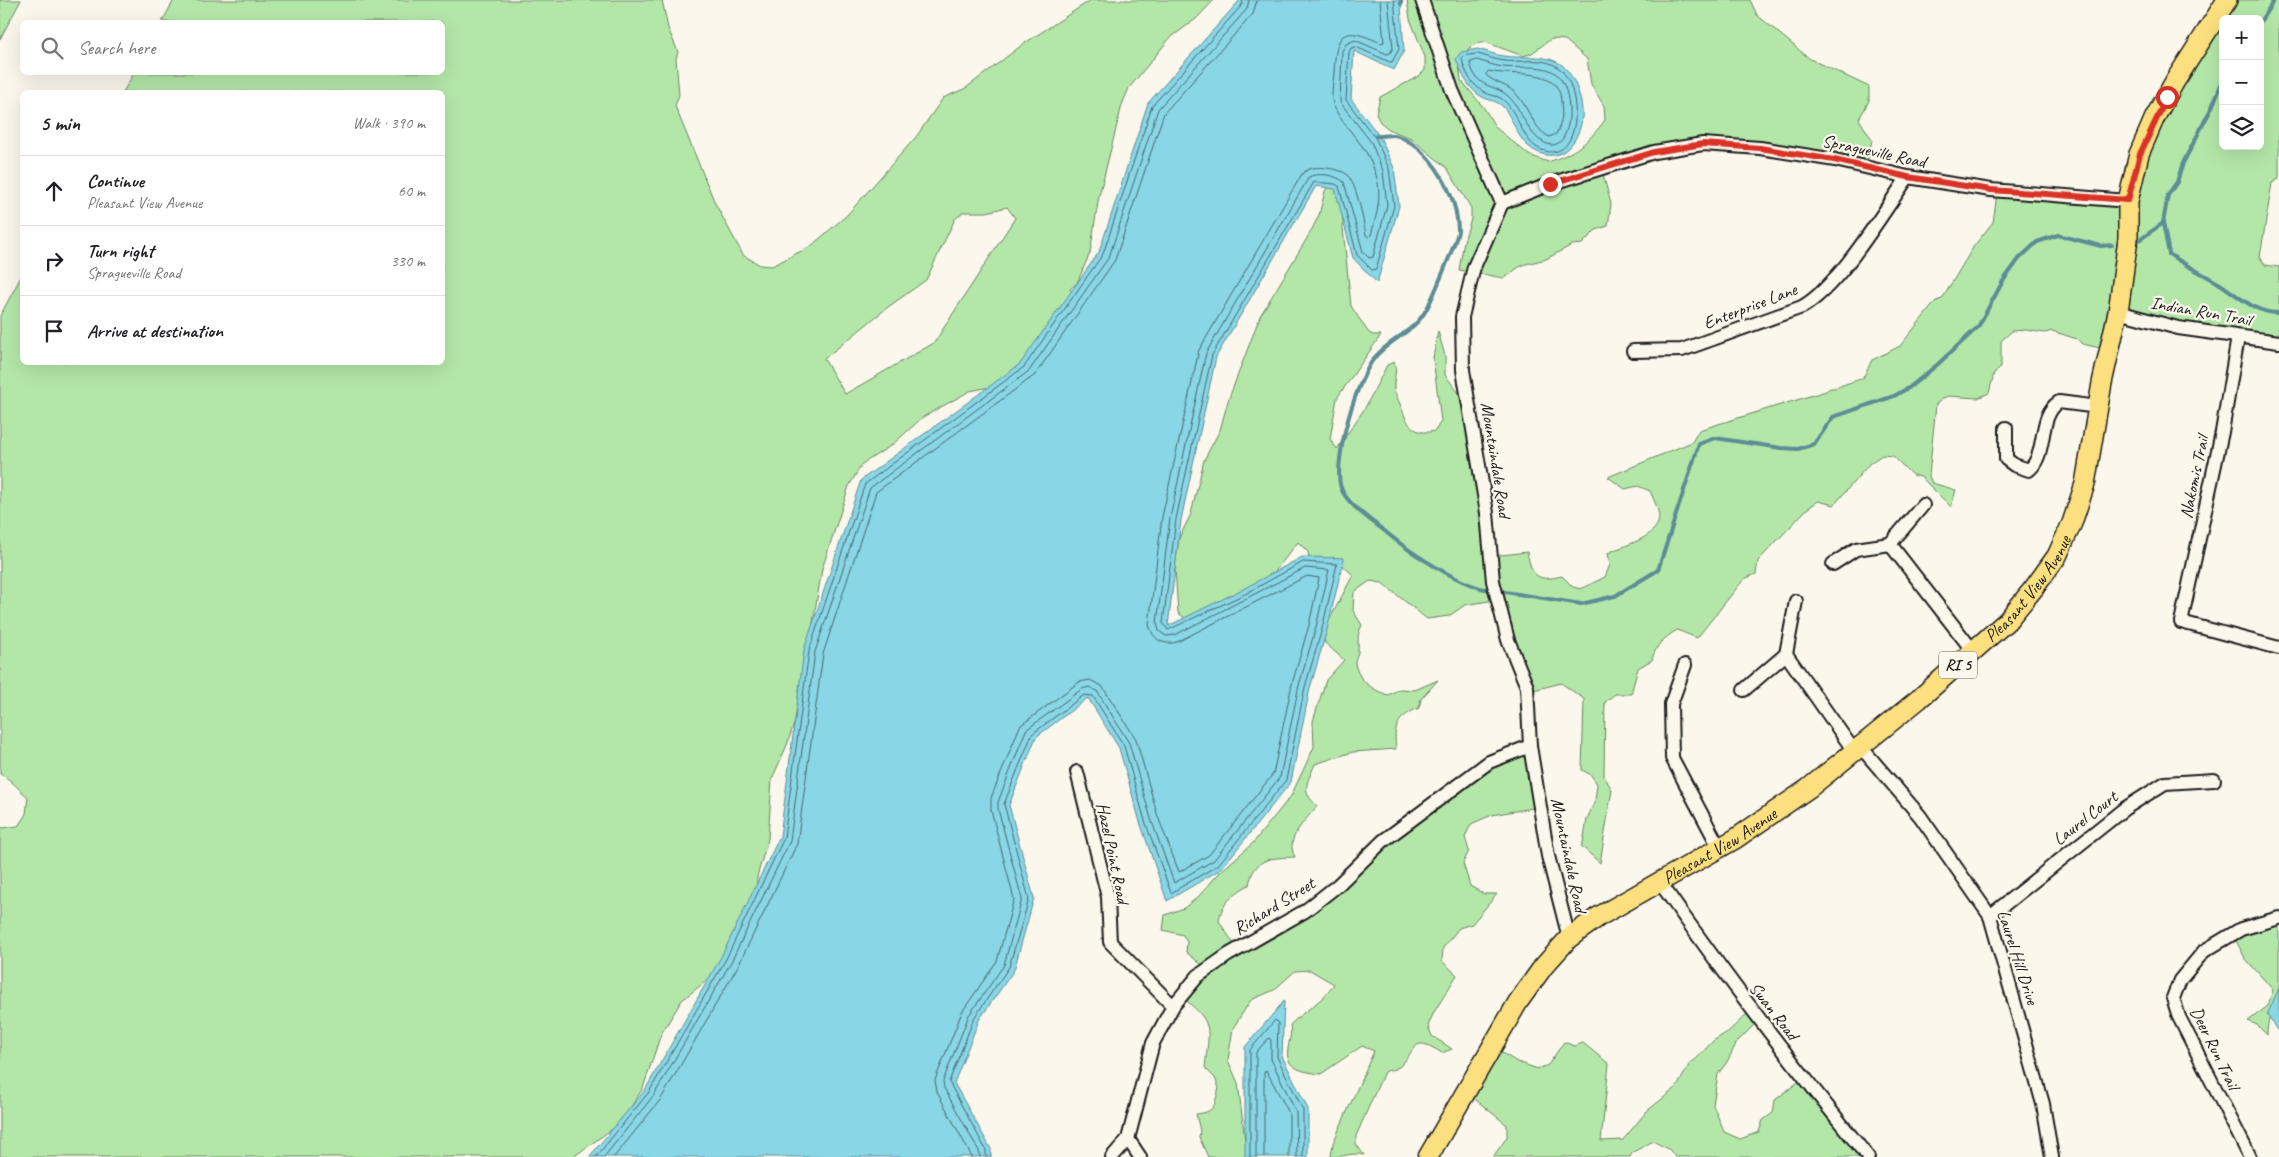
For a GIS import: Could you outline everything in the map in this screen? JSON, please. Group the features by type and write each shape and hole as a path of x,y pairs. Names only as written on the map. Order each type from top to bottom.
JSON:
{"main road":[{"name":"Pleasant View Avenue","path":"1428,1157 1490,1046 1518,1002 1543,967 1569,938 1598,917 1734,840 1809,788 1919,699 2007,621 2057,556 2072,523 2085,484 2098,407 2118,312 2128,239 2128,200 2140,154 2155,118 2175,81 2227,0"}],"street":[{"path":"1422,0 1452,90 1502,203"},
{"name":"Spragueville Road","path":"1502,203 1550,184 1654,152 1703,144 1760,148 1834,160 1908,177 1991,190 2128,200"},
{"name":"Enterprise Lane","path":"1633,351 1682,350 1802,307 1817,299 1833,281 1908,177"},
{"name":"Mountaindale Road","path":"1502,203 1474,267 1462,317 1463,370 1487,513 1493,581 1508,640 1526,687 1530,746 1548,856 1569,938"},
{"name":"Indian Run Trail","path":"2118,312 2178,328 2279,342"},
{"name":"Nakomis Trail","path":"2238,337 2222,432 2181,622 2245,641 2279,648"},
{"path":"2006,428 2006,459 2014,465 2029,470 2037,464 2043,433 2053,406 2059,402 2098,407"},
{"path":"1833,564 1856,549 1890,544 1923,504"},
{"path":"1890,544 1973,651"},
{"path":"1744,690 1786,654 1796,601"},
{"name":"Laurel Hill Drive","path":"1786,654 1857,749 1920,816 1990,916 2043,1104 2052,1157"},
{"path":"1685,665 1671,704 1672,758 1719,847"},
{"name":"Richard Street","path":"1112,1157 1128,1139 1153,1043 1173,1006 1198,976 1228,955 1305,912 1338,885 1383,840 1489,762 1530,746"},
{"name":"Hazel Point Road","path":"1077,772 1108,897 1110,942 1173,1006"},
{"name":"Laurel Court","path":"1990,916 2124,809 2165,783 2214,780"},
{"name":"Swan Road","path":"1659,881 1760,1022 1868,1157"},
{"name":"Deer Run Trail","path":"2250,1157 2179,1017 2173,998 2180,980 2204,951 2241,928 2279,918"},
{"path":"1128,1139 1140,1157"}],"green space":[{"path":"0,0 21,0 0,39"},
{"path":"174,0 662,0 668,28 678,52 676,58 679,95 675,106 715,203 743,255 760,265 772,266 811,246 847,215 916,137 943,98 966,88 1022,45 1091,0 1214,0 1196,19 1170,38 1129,88 1122,105 1099,196 1090,253 1077,283 1070,289 1073,293 1009,383 970,391 923,417 892,445 862,464 849,486 822,569 798,712 787,745 772,779 768,839 757,877 756,915 732,961 682,1000 661,1034 643,1088 627,1113 615,1127 573,1157 0,1157 0,826 3,828 18,826 26,814 28,797 11,781 0,774 0,316 20,279 20,365 445,365 445,90 124,90 133,75 445,75 445,20 163,20","holes":["1007,207 1015,218 934,343 845,394 824,359 888,307 926,280 955,219 963,212 987,212"]},
{"path":"1407,0 1750,0 1757,15 1810,59 1869,87 1869,101 1859,119 1872,140 1866,168 1726,147 1650,154 1603,174 1611,204 1608,226 1596,230 1582,244 1572,245 1546,259 1522,265 1504,278 1459,270 1464,241 1471,219 1471,208 1447,168 1411,138 1390,130 1380,122 1376,114 1380,97 1419,76 1425,70 1425,57 1410,19","holes":["1551,39 1565,40 1587,59 1591,84 1604,106 1605,120 1587,141 1566,155 1548,162 1529,155 1496,128 1484,108 1461,80 1459,64 1469,48 1479,42 1485,42 1523,56 1532,53"]},
{"path":"2227,0 2279,0 2279,179 2272,183 2260,257 2265,265 2279,267 2279,343 2118,314 2110,350 2082,344 2077,339 2052,331 2045,333 2026,330 2012,331 2001,341 2001,367 1994,373 1989,393 1978,398 1947,396 1936,404 1929,476 1932,483 1956,490 1951,507 1921,477 1912,475 1893,456 1882,455 1870,463 1834,505 1818,501 1807,509 1758,561 1756,574 1744,579 1697,638 1677,630 1672,633 1658,646 1652,660 1638,668 1631,694 1615,694 1605,702 1604,776 1612,790 1600,863 1581,846 1587,819 1595,801 1597,784 1591,775 1582,770 1584,699 1561,683 1526,692 1495,600 1465,605 1449,616 1427,619 1382,583 1370,581 1354,592 1353,611 1362,625 1358,635 1358,652 1355,663 1363,680 1388,695 1400,689 1415,690 1438,680 1421,699 1419,708 1401,719 1395,735 1396,749 1353,752 1315,764 1308,782 1307,791 1308,796 1317,806 1294,836 1292,850 1295,857 1271,859 1259,864 1251,876 1249,885 1233,895 1222,909 1219,921 1237,949 1286,923 1484,766 1528,749 1538,807 1492,815 1471,824 1465,837 1469,851 1463,863 1470,886 1484,894 1497,894 1472,924 1459,928 1443,948 1442,961 1457,975 1434,1012 1428,1026 1432,1036 1452,1049 1442,1053 1432,1047 1419,1044 1399,1067 1384,1072 1356,1136 1356,1144 1364,1155 1355,1154 1331,1157 1333,1143 1374,1051 1362,1046 1321,1074 1297,1069 1289,1061 1290,1025 1319,1001 1334,984 1310,970 1295,971 1274,990 1251,1000 1233,1028 1228,1060 1238,1083 1247,1157 1208,1157 1199,1137 1200,1131 1196,1114 1203,1113 1213,1107 1219,1088 1215,1078 1205,1068 1208,1035 1205,1021 1193,1006 1182,997 1207,969 1186,952 1187,942 1183,935 1163,930 1165,915 1184,908 1198,897 1220,872 1253,843 1291,796 1314,747 1313,721 1326,680 1344,660 1325,643 1323,632 1353,575 1339,562 1310,563 1308,552 1298,542 1236,621 1207,634 1178,613 1175,568 1179,538 1191,514 1204,460 1220,430 1228,401 1260,316 1309,235 1319,215 1325,191 1333,179 1343,195 1343,228 1351,306 1368,332 1373,335 1381,335 1337,398 1330,439 1337,449 1365,408 1387,365 1394,362 1396,369 1394,389 1408,422 1411,427 1421,432 1435,431 1441,421 1433,358 1438,331 1445,356 1445,375 1462,397 1493,556 1527,552 1531,567 1537,576 1541,578 1554,578 1562,576 1573,587 1581,589 1605,577 1610,565 1608,553 1646,536 1657,525 1659,518 1650,491 1638,486 1625,489 1608,477 1692,442 1699,430 1863,378 1872,360 1900,346 1936,301 1942,299 1974,246 1993,222 1997,194 2131,208 2157,118"},
{"path":"2279,919 2279,1000 2270,1016 2267,1035 2257,1025 2248,1021 2268,1006 2273,990 2245,958 2233,935"},
{"path":"1749,1012 1756,1023 1737,1042 1727,1062 1718,1074 1713,1105 1724,1132 1740,1139 1759,1132 1763,1120 1773,1113 1775,1100 1802,1079 1865,1157 1675,1157 1670,1150 1653,1141 1632,1153 1630,1157 1493,1157 1507,1137 1507,1125 1466,1092 1493,1047 1517,1062 1538,1069 1548,1065 1564,1042 1575,1046 1583,1043 1609,1064 1601,1141 1623,1140 1647,1111 1677,1087 1690,1063 1713,1041 1729,1031"}],"water":[{"path":"1240,0 1398,0 1401,4 1404,51 1394,70 1354,51 1351,99 1380,137 1394,168 1399,206 1377,283 1353,258 1335,189 1316,186 1216,357 1181,520 1168,626 1302,557 1344,558 1327,630 1310,688 1291,782 1221,869 1167,901 1140,822 1119,748 1088,698 1036,737 1009,805 1034,898 1014,970 979,1020 954,1083 991,1149 991,1157 589,1157 645,1090 721,957 780,836 804,650 861,480 1020,364 1099,252 1148,103"},
{"path":"1478,49 1510,57 1545,58 1559,63 1565,68 1578,90 1582,109 1578,134 1567,149 1553,155 1537,152 1524,142 1502,106 1478,95 1474,91 1463,76 1456,59 1461,52"},
{"path":"2279,988 2279,1033 2267,1015"},
{"path":"1284,1001 1282,1056 1308,1109 1308,1157 1245,1157 1245,1047"}],"waterway":[{"path":"2264,16 2274,0"},
{"path":"2219,90 2183,163 2177,182 2168,195 2163,223 2169,254 2220,284 2254,307 2279,313"},
{"path":"1376,136 1398,136 1422,152 1432,162 1448,188 1457,216 1458,230 1450,256 1426,310 1416,324 1376,356 1361,382 1343,440 1339,475 1341,488 1355,507 1396,541 1452,576 1481,588 1492,590"},
{"path":"2138,241 2163,223"},
{"path":"1499,591 1581,604 1615,596 1658,570 1699,444 1715,438 1781,448 1798,449 1814,444 1833,417 1894,396 1910,387 1938,364 1978,327 2003,281 2019,259 2037,242 2058,235 2101,246 2112,245"}],"route":[{"path":"1550,184 1654,152 1703,144 1760,148 1834,160 1908,177 1991,190 2128,200 2140,154 2155,118 2167,97"}]}
